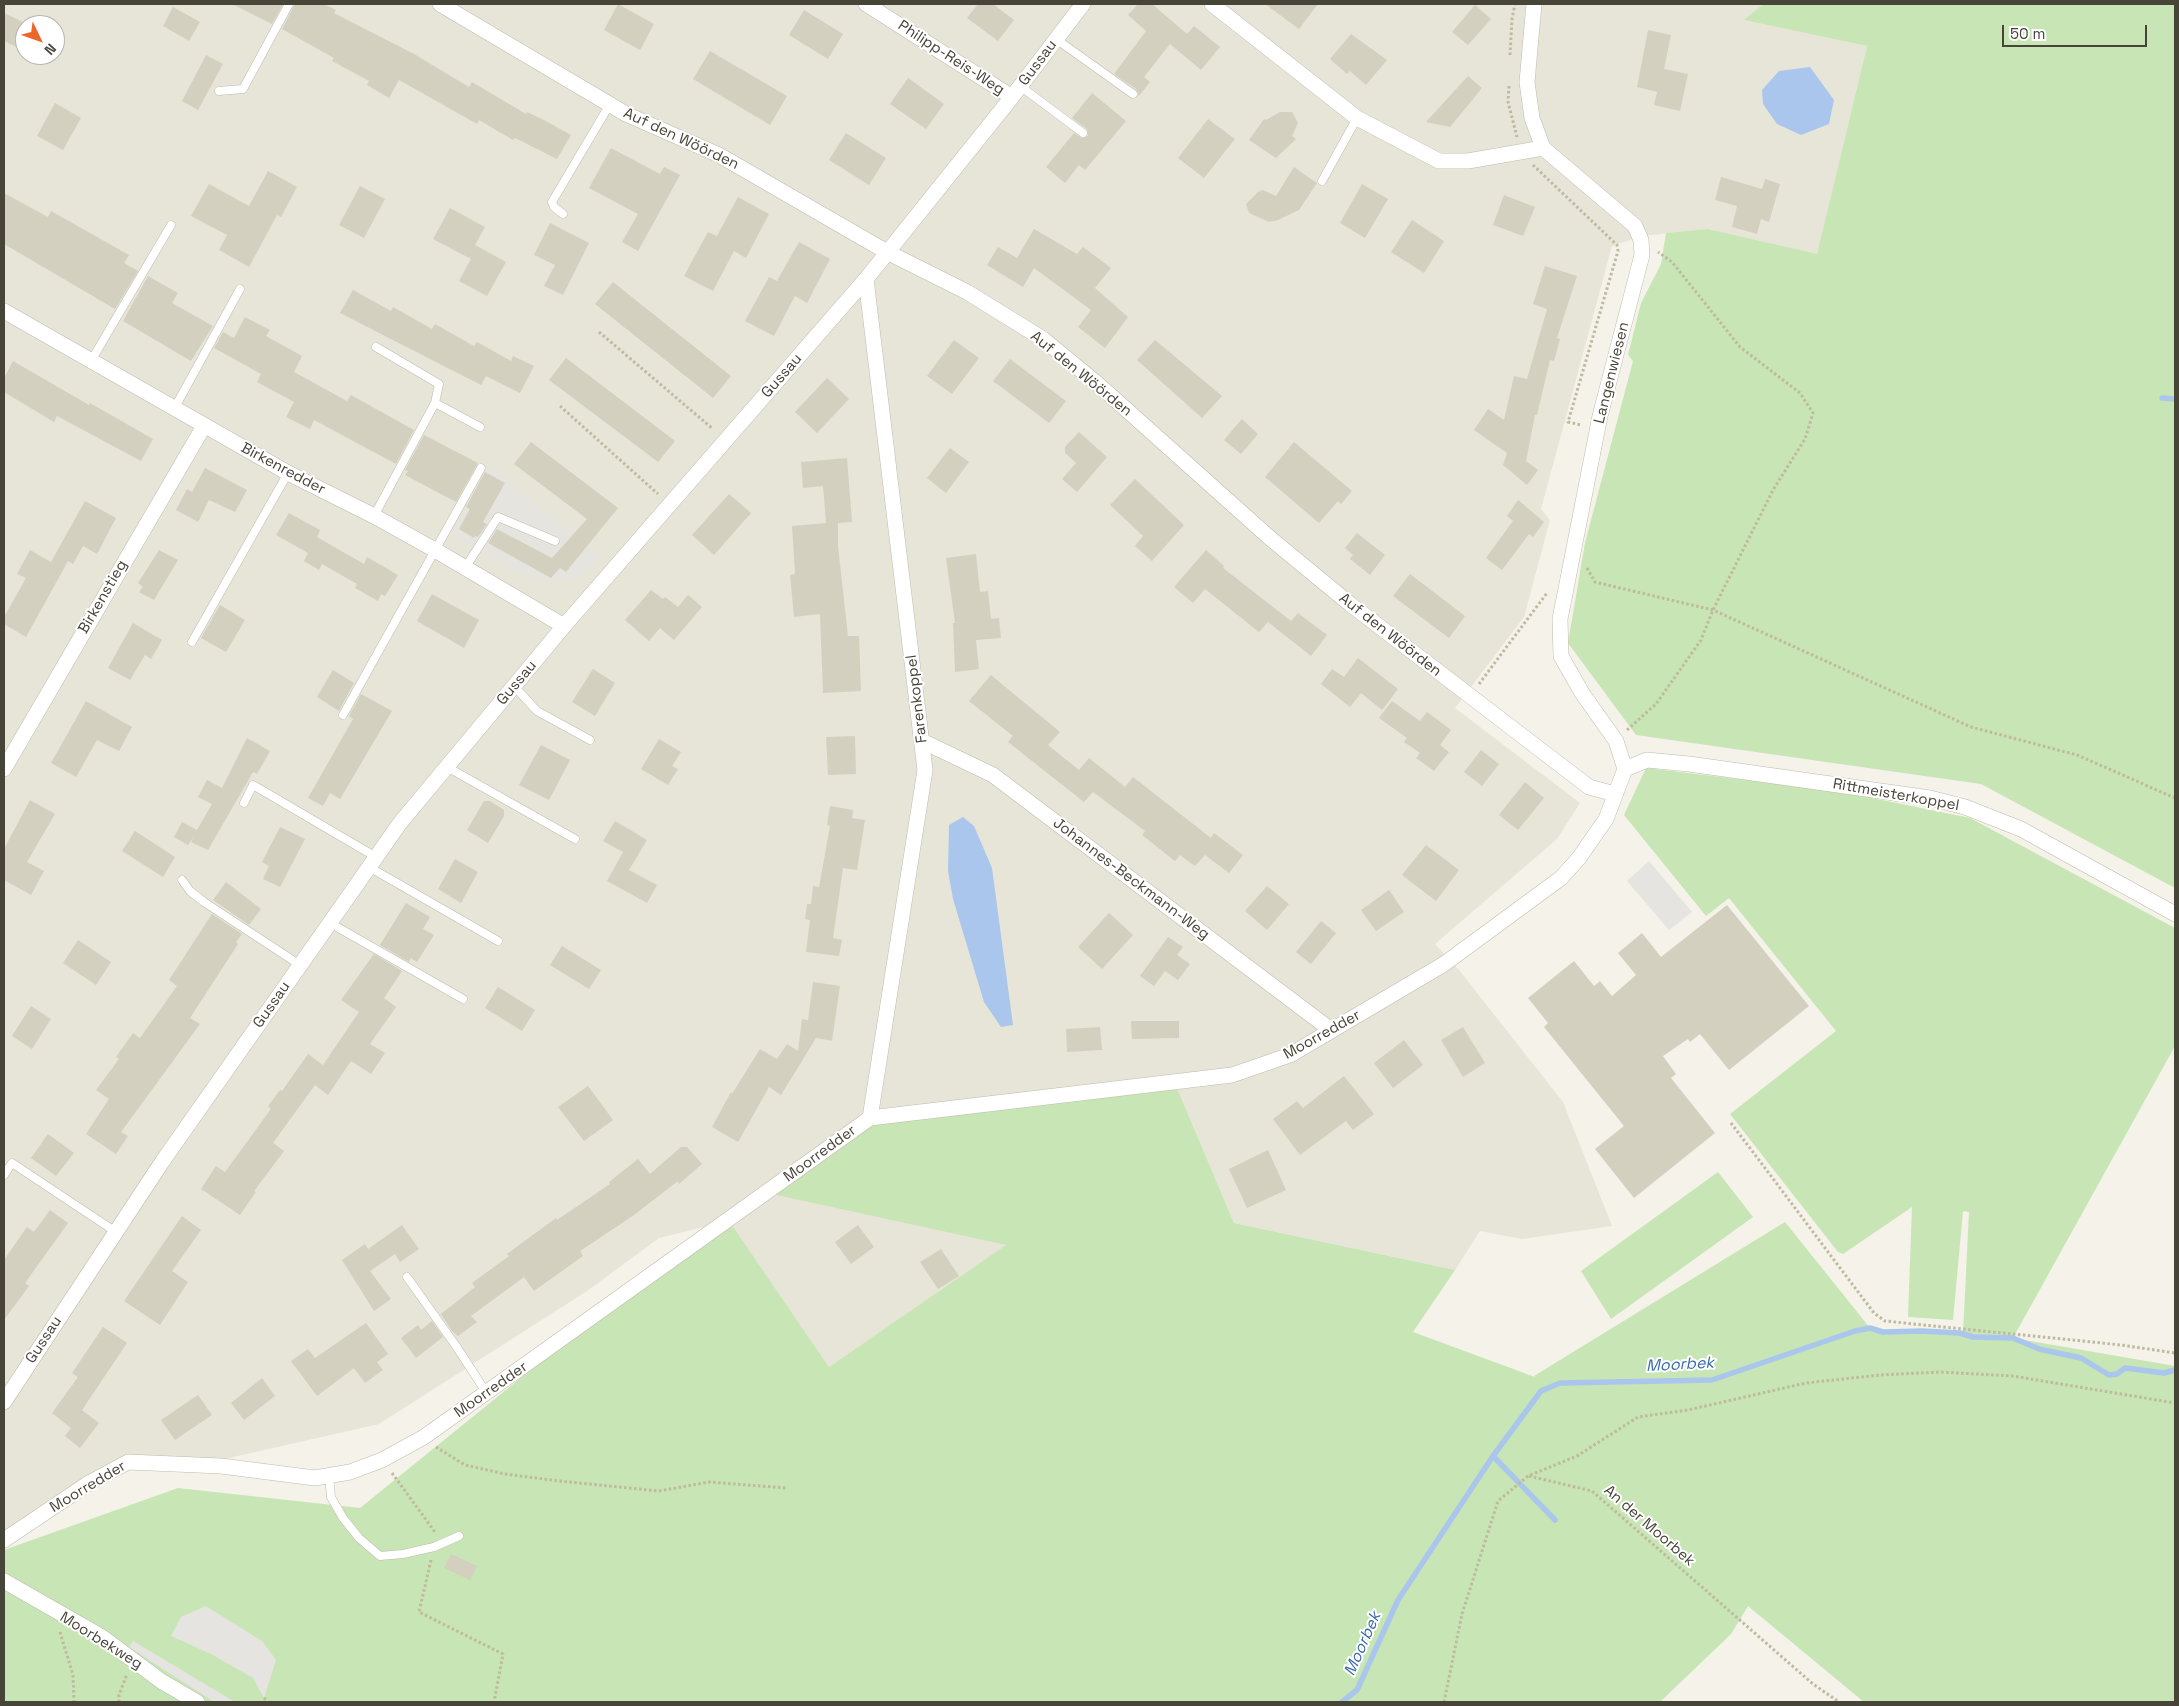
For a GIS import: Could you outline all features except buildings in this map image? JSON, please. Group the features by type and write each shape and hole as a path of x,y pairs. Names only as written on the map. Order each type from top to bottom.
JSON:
{"street":[{"name":"Auf den Wöörden","path":"440,4 626,114 719,155 887,252 967,292 1043,339 1100,386 1271,539 1470,697 1589,787 1615,794"},
{"name":"Philipp-Reis-Weg","path":"866,4 1016,91"},
{"name":"Gussau","path":"4,1402 162,1162 400,823 564,626 866,279 1083,4"},
{"path":"1212,4 1357,118 1439,161 1468,161 1542,148"},
{"path":"1534,4 1527,82 1532,118 1542,148 1635,226 1641,240"},
{"name":"Langenwiesen","path":"1625,769 1616,741 1582,693 1561,656 1560,620 1598,428 1642,255 1641,240"},
{"name":"Farenkoppel","path":"866,279 924,770 870,1118"},
{"name":"Birkenredder","path":"4,311 288,473 374,516 435,550 564,626"},
{"name":"Birkenstieg","path":"4,768 204,426"},
{"name":"Johannes-Beckmann-Weg","path":"922,741 994,775 1331,1030"},
{"name":"Rittmeisterkoppel","path":"1625,769 1647,760 1672,762 1901,794 1965,807 2021,829 2175,914"},
{"name":"Moorredder","path":"4,1540 95,1479 128,1462 221,1466 302,1478 328,1476 367,1467 382,1460 424,1437 606,1309 870,1118 1232,1075 1290,1055 1444,964 1561,878 1606,819 1625,769"},
{"name":"Moorbekweg","path":"4,1581 102,1638 161,1681 197,1702"}],"lane":[{"path":"219,91 243,89 290,4"},
{"path":"1056,39 1133,94"},
{"path":"1016,91 1083,133"},
{"path":"563,214 554,207 552,202 610,104"},
{"path":"1322,181 1357,118"},
{"path":"91,361 171,225"},
{"path":"174,409 240,289"},
{"path":"374,516 434,403 439,384 376,347"},
{"path":"434,403 480,427"},
{"path":"343,715 481,468"},
{"path":"192,642 288,473"},
{"path":"465,568 498,517 555,541"},
{"path":"514,686 537,711 590,740"},
{"path":"447,767 575,839"},
{"path":"244,803 254,785 498,941"},
{"path":"182,880 190,891 204,902 300,965"},
{"path":"330,923 463,999"},
{"path":"4,1175 12,1163 116,1232"},
{"path":"407,1277 486,1392"},
{"path":"328,1476 331,1497 342,1518 380,1556 404,1554 434,1547 459,1536"}],"path":[{"path":"1510,65 1512,19 1515,4"},
{"path":"1509,83 1508,102 1521,152 1617,246 1618,251 1568,422 1598,428"},
{"path":"1616,741 1656,704 1701,640 1713,610 1774,490 1805,439 1813,413 1800,394 1740,346 1672,262 1641,240"},
{"path":"599,332 726,440"},
{"path":"560,406 670,505"},
{"path":"1574,543 1595,582 1713,610 1971,727 2076,754 2175,798"},
{"path":"1470,697 1548,590"},
{"path":"1731,1124 1874,1313 1886,1321 2121,1345 2175,1353"},
{"path":"1444,1702 1462,1614 1498,1501 1510,1493 1528,1476 1578,1456 1615,1429 1638,1417 1688,1410 1806,1383 1940,1372 2013,1376 2175,1402"},
{"path":"424,1437 442,1453 465,1465 505,1474 659,1491 709,1482 786,1488"},
{"path":"382,1460 437,1535 419,1612 503,1654 494,1702"},
{"name":"An der Moorbek","path":"1528,1476 1592,1491 1813,1684 1839,1702"},
{"path":"52,1610 73,1675 74,1702"},
{"path":"119,1702 119,1695 133,1659"},
{"path":"264,1698 268,1702"}],"shaded area":[{"path":"4,4 1763,4 1745,20 1867,46 1817,255 1708,229 1642,236 1612,246 1541,509 1550,520 1524,617 1455,708 1580,803 1557,839 1435,944 1459,970 1563,1102 1612,1226 1522,1239 1480,1231 1455,1270 1234,1223 1174,1081 768,1193 1007,1245 829,1367 728,1221 659,1238 587,1291 379,1424 220,1460 138,1457 4,1534"},
{"path":"490,467 601,556 581,579 538,582 450,535"},
{"path":"1649,861 1692,912 1669,930 1627,881"},
{"path":"206,1606 262,1641 276,1660 264,1698 253,1678 211,1654 171,1636 181,1617"},
{"path":"133,1641 235,1702 214,1702 129,1647"}],"green space":[{"path":"1763,4 2175,4 2175,888 1981,784 1636,735 1568,643 1585,543 1633,361 1628,355 1641,303 1661,264 1666,233 1708,229 1817,254 1867,46 1744,20"},
{"path":"1646,768 1838,791 1970,818 2175,928 2175,1046 2013,1338 2175,1366 2175,1702 1864,1702 1748,1606 1731,1634 1660,1702 4,1702 4,1550 178,1488 360,1508 606,1309 729,1221 829,1367 1006,1245 767,1193 870,1118 1174,1081 1234,1223 1455,1270 1413,1332 1535,1377 1785,1222 1870,1328 1876,1330 1963,1334 1969,1212 1963,1211 1953,1320 1908,1317 1912,1207 1843,1254 1838,1252 1730,1114 1836,1031 1729,898 1706,916 1624,815"},
{"path":"1718,1172 1753,1217 1611,1319 1581,1271"}],"water":[{"path":"1810,67 1834,100 1829,124 1801,135 1777,124 1763,104 1762,90 1779,71"},
{"path":"963,817 974,826 992,868 1013,1025 1001,1027 984,1002 953,899 948,871 949,825"}],"waterway":[{"path":"2162,398 2175,399"},
{"name":"Moorbek","path":"1342,1702 1357,1690 1398,1600 1493,1456 1541,1391 1560,1383 1712,1380 1855,1331 1870,1328 1883,1332 1922,1331 1960,1333 1973,1337 2013,1338 2039,1349 2081,1358 2109,1375 2117,1374 2125,1368 2164,1373 2175,1370"},
{"path":"1493,1456 1555,1520"}]}
